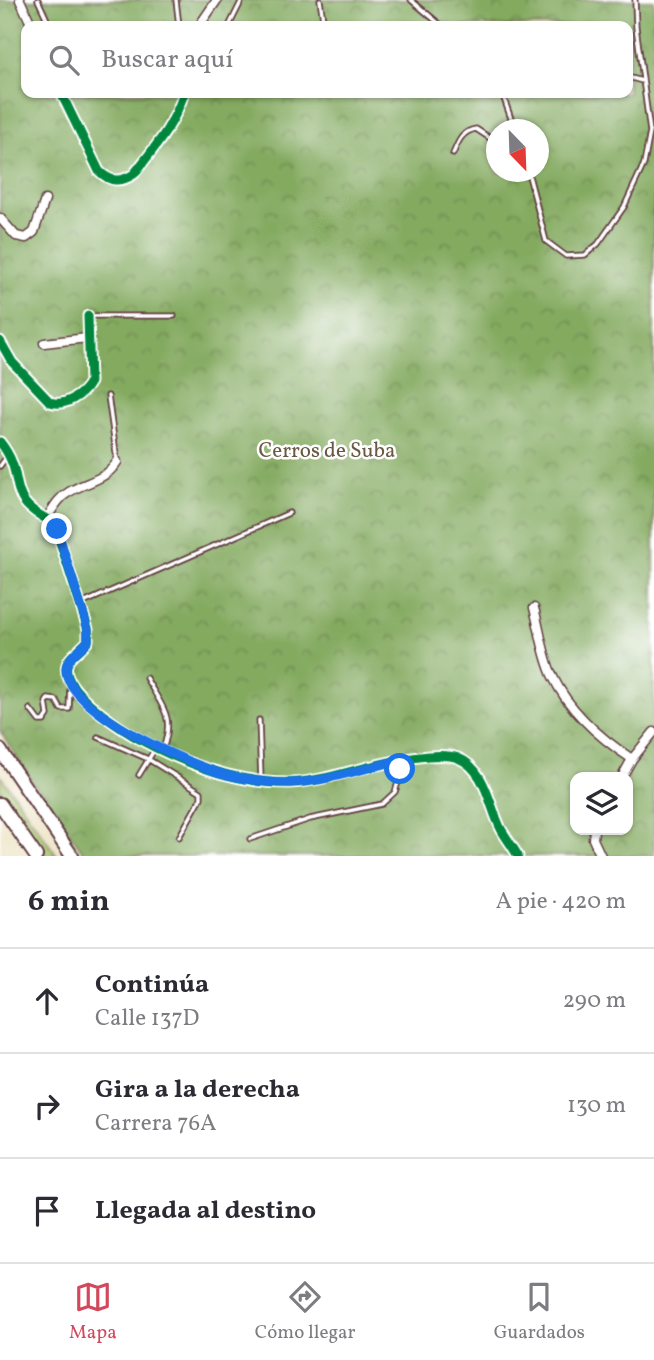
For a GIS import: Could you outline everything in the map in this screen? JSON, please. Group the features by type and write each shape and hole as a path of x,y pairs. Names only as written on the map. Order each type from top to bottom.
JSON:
{"main road":[{"path":"0,750 69,856"},
{"path":"0,804 39,856"}],"street":[{"path":"20,0 30,21"},
{"path":"202,21 217,0"},
{"path":"63,98 99,171 106,178 116,181 134,174 177,116 182,98"},
{"path":"0,218 16,236 26,239 34,232 45,200"},
{"path":"0,341 12,362 50,402 66,402 86,390 90,382 88,316"},
{"path":"44,343 87,338"},
{"path":"0,442 9,453 19,502 28,510 53,522 57,529 88,629 88,641 67,663 66,670 69,680 80,695 96,709 124,729 159,748 230,776 290,783 400,760 447,755 466,762 477,773 502,831 518,856"},
{"path":"46,519 59,499 110,474 117,462"},
{"path":"534,608 552,676 574,710 606,742 632,759"},
{"path":"625,772 654,732"},
{"path":"593,835 601,856"}],"lane":[{"path":"37,0 48,21"},
{"path":"176,0 178,21"},
{"path":"232,21 242,0"},
{"path":"320,0 323,21"},
{"path":"411,0 436,21"},
{"path":"531,182 546,241 566,256 585,255 598,244 624,207 644,163 650,132 642,81 635,0"},
{"path":"633,78 642,81"},
{"path":"504,98 512,119"},
{"path":"453,155 463,135 469,130 476,129 486,136"},
{"path":"88,316 174,316"},
{"path":"108,396 117,462"},
{"path":"0,466 9,453"},
{"path":"79,605 289,513"},
{"path":"139,775 169,733 170,721 146,678"},
{"path":"30,709 39,721 44,721 48,715 48,699 56,700 61,709 69,709 69,680"},
{"path":"259,720 261,780"},
{"path":"98,737 148,759 201,792 201,798 179,837"},
{"path":"0,759 69,856"},
{"path":"250,839 310,819 382,804 395,792 400,776 400,760"},
{"path":"0,795 39,856"}],"green space":[{"name":"Cerros de Suba","path":"0,0 654,0 654,856 86,856 27,774 0,731"},
{"path":"0,775 57,856 45,856 0,789"}],"cycle path":[{"path":"63,98 99,171 115,180 134,174 169,126 182,98"},
{"path":"0,341 12,362 50,402 62,403 78,395 90,382 88,316"},
{"path":"0,442 9,455 21,496 27,505 53,522 88,629 88,641 69,660 69,679 81,696 110,720 157,749 184,760 211,770 264,782 309,781 425,756 458,758 475,770 481,779 501,829 518,856"}],"route":[{"path":"57,529 88,629 88,641 67,663 69,680 80,695 124,729 163,750 230,776 290,783 400,760 400,769"}]}
